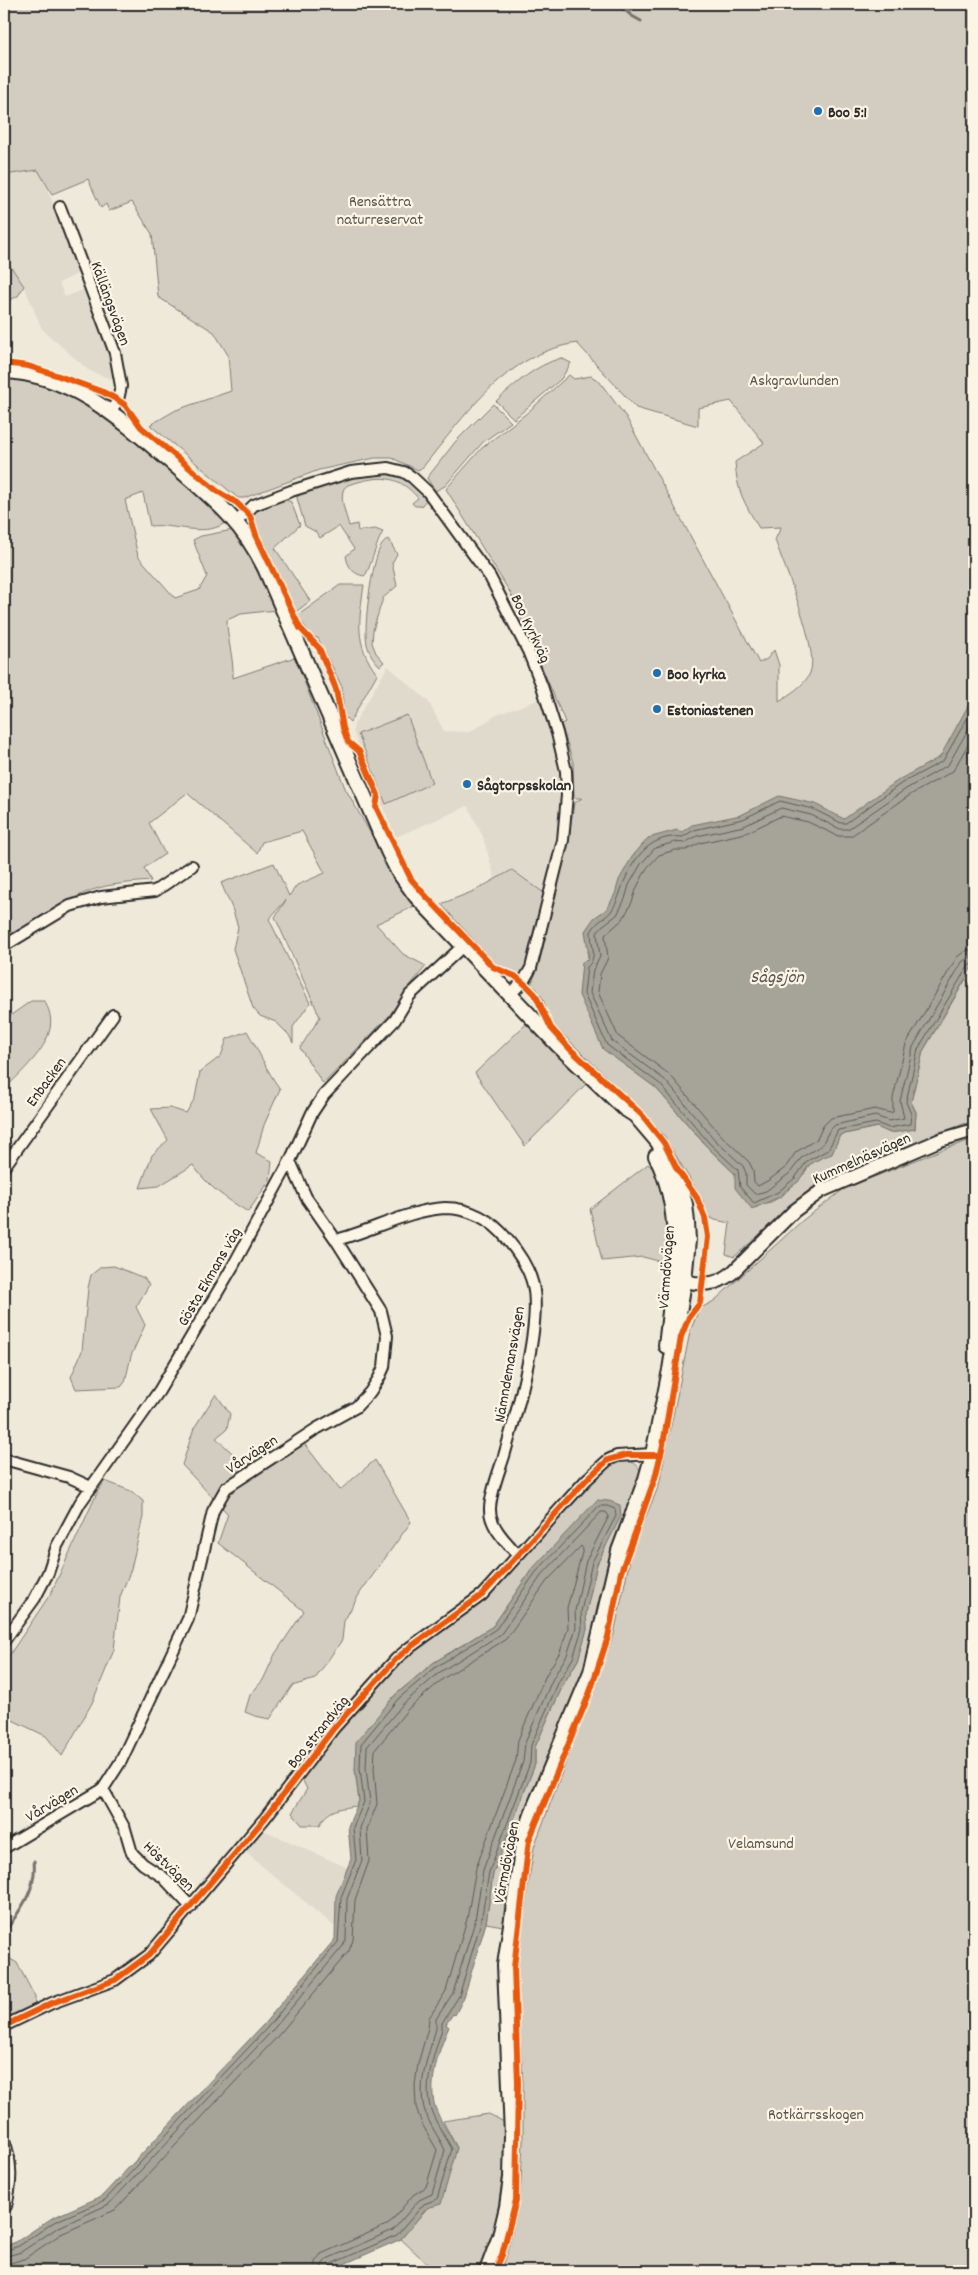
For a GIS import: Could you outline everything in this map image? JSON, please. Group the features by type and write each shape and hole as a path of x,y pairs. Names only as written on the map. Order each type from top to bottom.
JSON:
{"main road":[{"name":"Värmdövägen","path":"4,371 38,376 58,383 78,391 111,411 193,481 236,522 250,540 265,568 398,871 416,896 558,1045 624,1108 635,1115 658,1142 677,1178 685,1204 687,1223 678,1281 670,1370 646,1479 619,1550 591,1672 535,1806 524,1838 505,1965 512,2134 511,2178 500,2236 487,2271"}],"street":[{"name":"Källängsvägen","path":"60,207 116,359 121,386 118,400 111,411"},
{"name":"Boo Kyrkväg","path":"236,522 254,505 345,474 376,468 388,468 404,472 428,492 490,577 528,651 557,733 565,766 567,795 562,840 530,968 523,982 509,994"},
{"path":"4,946 70,906 101,897 155,891 192,866"},
{"name":"Gösta Ekmans väg","path":"4,1641 35,1598 48,1573 57,1546 91,1487 158,1391 233,1266 290,1162 312,1113 324,1095 395,1020 410,995 463,946"},
{"name":"Enbacken","path":"4,1167 113,1015"},
{"name":"Kummelnäsvägen","path":"678,1281 712,1284 727,1276 794,1211 821,1191 940,1140 974,1130"},
{"name":"Vårvägen","path":"4,1848 103,1789 121,1761 188,1619 208,1532 219,1497 234,1480 316,1428 356,1407 370,1392 379,1378 386,1352 386,1323 371,1292 306,1197 290,1162"},
{"name":"Nämndemansvägen","path":"336,1240 364,1233 427,1210 447,1208 462,1210 489,1220 516,1249 533,1286 533,1327 514,1419 490,1507 496,1528 518,1556"},
{"name":"Boo strandväg","path":"4,2026 52,2003 115,1980 149,1955 265,1818 334,1728 396,1659 482,1596 586,1480 608,1460 616,1456 653,1450"},
{"path":"4,1459 69,1478 91,1487"},
{"name":"Höstvägen","path":"103,1789 125,1829 132,1853 143,1864 163,1877 191,1907"},
{"path":"4,2140 12,2174 6,2206"}],"shaded area":[{"path":"40,169 79,273 59,283 65,297 85,289 106,344 113,373 111,379 88,370 42,329 24,286 4,260 4,175"},
{"name":"Sågtorpsskolan","path":"388,666 428,701 444,731 469,732 497,715 540,699 561,773 562,808 544,893 512,870 495,879 483,837 468,806 396,837 353,731 354,724"},
{"path":"261,1829 348,1868 336,1896 335,1927 243,1850"}],"green space":[{"path":"4,4 974,4 974,827 587,952 603,1049 656,1088 707,1147 735,1174 756,1208 761,1204 771,1202 782,1196 804,1174 809,1165 834,1148 840,1135 877,1127 890,1133 915,1129 916,1112 911,1102 923,1051 966,979 974,990 974,1122 963,1124 843,1173 809,1192 734,1257 726,1254 730,1223 707,1216 703,1201 667,1141 644,1113 551,1023 543,999 537,989 531,985 542,951 574,803 582,798 574,798 573,762 561,724 565,722 511,594 446,489 482,448 528,412 569,375 574,379 591,376 599,381 626,417 759,663 767,659 774,650 779,665 779,701 797,689 808,677 812,662 810,646 800,608 775,540 781,527 759,528 745,504 736,472 735,462 764,443 731,401 698,408 698,426 636,408 577,343 552,349 529,359 508,373 471,408 423,467 418,470 392,458 375,458 319,470 244,498 238,498 150,425 176,410 231,391 228,355 214,332 158,297 152,234 132,202 109,211 106,204 101,208 88,179 52,194 38,170 4,175"},
{"path":"4,260 24,286 18,296 4,303"},
{"path":"561,358 571,363 561,379 514,419 496,401 534,370"},
{"path":"4,377 57,388 83,399 119,425 205,496 227,521 210,529 200,530 150,526 143,493 125,500 138,556 175,598 199,590 207,576 193,540 201,536 233,530 247,548 276,610 241,614 227,620 233,678 295,657 345,788 407,898 415,906 376,924 403,954 426,966 389,1016 323,1084 300,1048 320,1017 275,917 286,900 269,919 310,1003 293,1027 293,1043 289,1035 276,1022 260,1016 253,1008 233,949 238,927 221,883 274,863 289,896 297,885 325,873 302,831 262,842 257,853 187,793 149,823 165,854 144,868 151,881 112,885 85,893 56,907 4,941"},
{"path":"493,404 511,422 483,442 445,486 435,491 427,478 456,441"},
{"path":"370,473 403,477 416,486 427,499 421,506 415,506 412,503 418,498 411,491 398,482 384,478 367,480 345,487 342,499 349,526 357,524 358,531 375,529 383,532 364,576 354,572 348,563 346,556 354,549 339,526 320,538 316,532 305,526 297,498 299,494 339,480"},
{"path":"284,499 291,502 300,525 275,548 310,601 297,611 293,610 258,533 253,513"},
{"path":"388,539 397,554 392,563 397,586 383,598 373,630 372,643 376,653 384,662 380,666 368,647 366,624 374,567 380,548"},
{"path":"340,585 364,585 360,621 361,642 377,674 350,722 344,716 342,687 318,638 313,637 297,616"},
{"path":"407,715 432,783 386,804 358,734"},
{"path":"512,870 544,893 526,966 520,977 496,965 441,904 474,891"},
{"path":"31,1001 44,1001 50,1014 47,1038 32,1061 4,1090 4,1020"},
{"path":"526,1024 587,1083 525,1146 475,1073"},
{"path":"247,1031 280,1089 264,1125 256,1153 272,1161 270,1180 248,1212 218,1192 193,1165 159,1186 140,1188 152,1155 168,1140 151,1109 170,1108 186,1113 195,1098 200,1072 221,1056 227,1039"},
{"name":"Rotkärrsskogen","path":"974,1139 974,2271 500,2271 506,2258 520,2200 523,2082 516,1966 534,1847 614,1634 632,1550 659,1485 690,1332 699,1309 714,1301 803,1220 844,1189 941,1150"},
{"path":"648,1164 656,1173 665,1197 667,1224 666,1263 643,1257 602,1261 590,1209"},
{"path":"114,1266 144,1278 149,1285 136,1307 145,1325 131,1356 125,1382 121,1387 76,1389 71,1377 82,1351 91,1275 101,1267"},
{"path":"216,1394 230,1414 227,1429 216,1438 243,1463 266,1465 303,1442 340,1490 375,1460 411,1522 360,1593 344,1621 342,1640 315,1679 292,1686 270,1719 245,1712 250,1695 263,1680 275,1654 304,1611 218,1543 228,1514 182,1465 194,1428"},
{"path":"618,1460 634,1463 640,1471 613,1549 585,1671 518,1835 506,1884 503,1926 486,1923 493,1874 535,1764 535,1747 564,1683 578,1660 587,1629 586,1613 597,1564 606,1546 532,1569 493,1626 433,1663 394,1696 377,1720 355,1769 359,1801 357,1806 331,1812 320,1825 302,1825 292,1813 307,1789 301,1777 338,1729 397,1664 414,1649 481,1604 562,1513 610,1464"},
{"path":"105,1481 131,1491 143,1501 143,1517 131,1569 120,1597 114,1650 92,1703 62,1756 46,1736 4,1716 4,1663 51,1593 98,1491"},
{"path":"4,1955 17,1963 35,1997 35,2004 4,2018"},
{"path":"489,2114 506,2123 506,2135 499,2204 487,2254 481,2271 435,2271 401,2239 427,2208 457,2148 443,2121"}],"water":[{"name":"Sågsjön","path":"974,695 974,964 923,1051 911,1102 916,1112 915,1129 890,1133 877,1127 840,1135 832,1154 809,1165 798,1182 785,1191 782,1196 752,1209 735,1188 735,1174 707,1147 656,1088 603,1049 579,995 582,962 588,960 589,956 585,931 594,918 607,909 615,894 619,880 632,857 648,838 677,830 682,832 692,825 741,815 779,796 815,804 844,819 900,779 940,757"},
{"path":"597,1500 609,1501 620,1505 621,1516 597,1564 586,1613 587,1629 578,1660 564,1683 535,1747 535,1764 493,1874 486,1923 464,1997 455,2015 453,2014 446,2024 449,2027 436,2066 433,2087 435,2107 457,2148 441,2204 427,2208 401,2239 328,2271 4,2271 5,2246 16,2242 52,2218 102,2196 263,2025 335,1939 336,1896 351,1859 348,1826 359,1801 355,1769 356,1742 394,1696 433,1663 493,1626 532,1569"}],"waterway":[{"path":"618,4 641,21"},
{"path":"4,1933 21,1908 30,1890 33,1881 34,1861"}],"cycle path":[{"path":"4,363 28,366 56,375 103,392 118,400 125,405 141,427 217,491 237,503 250,516 256,535 300,628 319,648 336,689 343,728 348,742 359,751 378,795 376,807 411,879 493,967 515,976 535,994 551,1028 570,1049 642,1115 664,1143 677,1169 697,1198 705,1218 708,1237 700,1303 689,1317 681,1337 663,1445 655,1478 621,1572 608,1637 590,1692 529,1840 514,1967 518,2083 516,2200 502,2255 495,2271"},
{"path":"4,2026 52,2003 115,1980 149,1955 265,1818 334,1728 396,1659 482,1595 586,1480 608,1460 626,1455 661,1455"}],"place":[{"name":"Boo 5:1","path":"818,111"},
{"name":"Boo kyrka","path":"657,673"},
{"name":"Estoniastenen","path":"657,709"},
{"name":"Sågtorpsskolan","path":"467,784"}],"park label":[{"name":"Rensättra naturreservat","path":"380,209"},
{"name":"Askgravlunden","path":"794,379"},
{"name":"Velamsund","path":"761,1842"}]}
